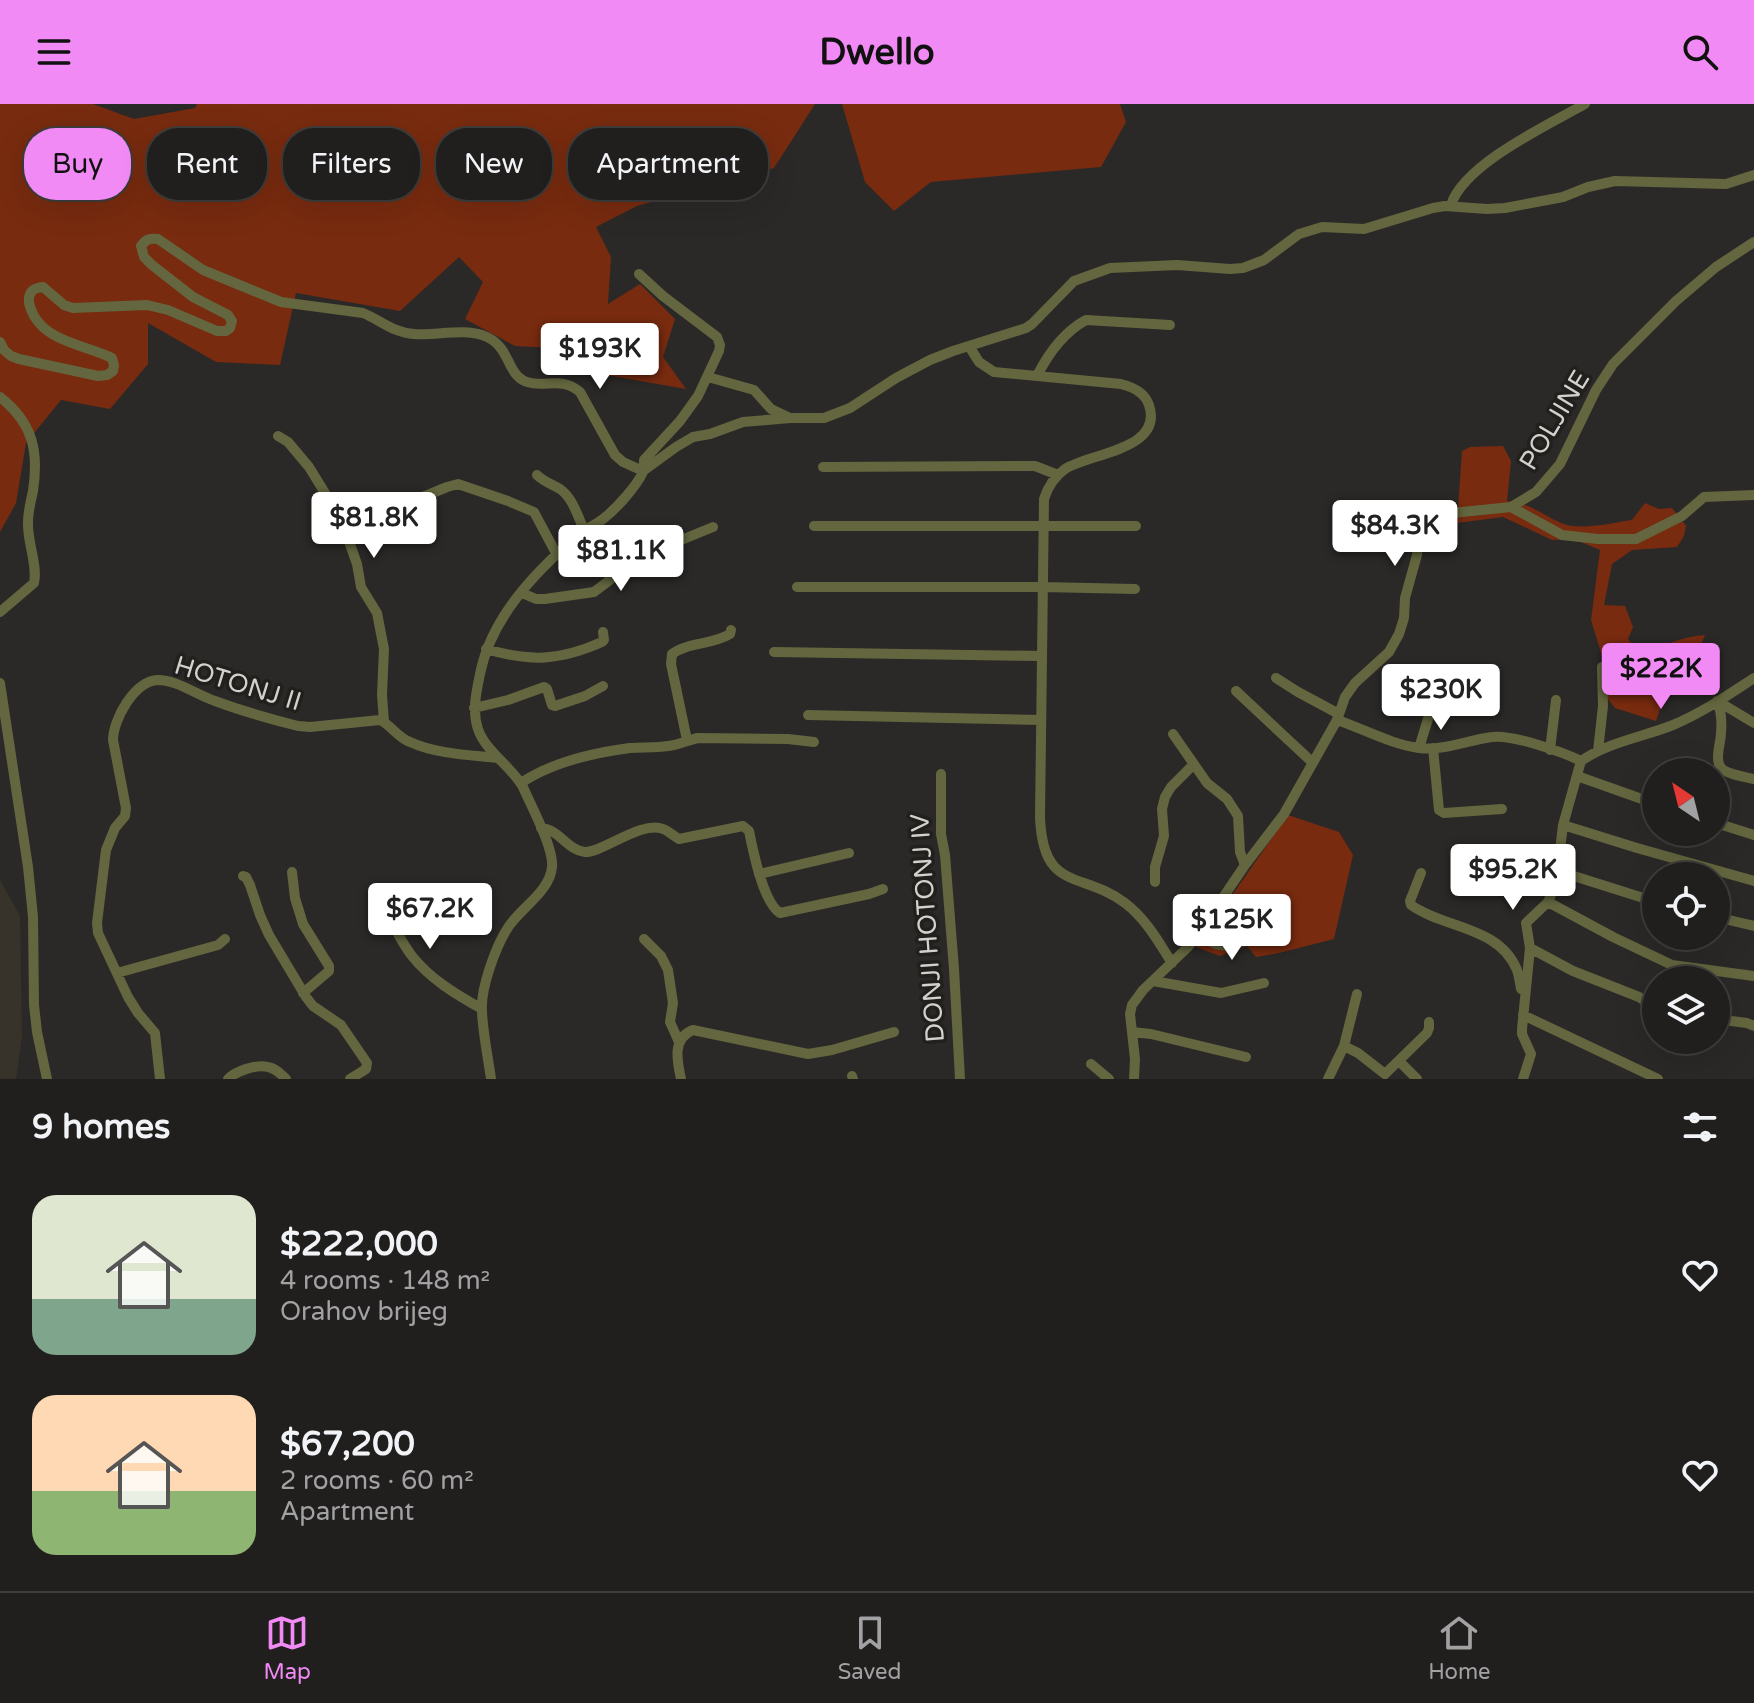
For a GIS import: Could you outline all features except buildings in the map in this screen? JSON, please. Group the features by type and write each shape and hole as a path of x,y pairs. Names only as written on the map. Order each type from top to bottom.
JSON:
{"street":[{"path":"1451,205 1468,177 1487,162 1585,104"},
{"path":"491,1079 482,1009 484,988 508,927 546,885 552,867 551,854 521,783 478,732 474,708 486,649 502,619 557,555 584,530 605,517 627,495 643,471 676,447 693,437 743,422 824,418 837,413 911,370 953,351 1026,328 1074,281 1110,268 1177,265 1243,268 1264,260 1291,239 1322,227 1364,229 1451,205 1505,208 1563,197 1615,181 1726,184 1754,175"},
{"path":"0,342 11,356 31,362 98,376 113,371 112,358 55,337 41,326 29,298 36,288 43,287 64,305 73,308 147,305 168,310 217,331 230,328 232,321 228,315 193,297 144,257 141,246 144,241 158,239 203,270 281,302 363,313 393,330 411,334 459,332 492,339 504,349 515,374 523,381 564,383 580,392 615,455 643,471"},
{"name":"POLJINE","path":"1511,507 1536,492 1560,464 1596,390 1613,364 1676,301 1728,258 1754,242"},
{"path":"639,274 717,337 720,345 708,377 680,421 644,460 643,471"},
{"path":"1037,376 1065,335 1086,320 1170,325"},
{"path":"969,346 979,362 994,372 1132,386 1148,401 1150,423 1136,442 1081,461 1058,475 1044,499 1040,828 1050,860 1064,875 1110,894 1132,908 1142,917 1172,963"},
{"path":"708,377 754,390 771,409 790,418"},
{"path":"0,397 25,423 35,455 28,522 34,583 0,612"},
{"path":"278,436 288,442 309,467 341,519 357,564 361,587 377,613 384,649 384,722 411,743 498,758"},
{"path":"823,467 1035,466 1058,475"},
{"path":"537,475 565,493 584,530"},
{"path":"408,503 458,484 508,501 534,512 557,555"},
{"path":"1134,1079 1132,1005 1199,933 1284,814 1338,717 1345,697 1355,683 1389,652 1404,618 1405,598 1424,518 1511,507 1562,535 1636,539 1682,516 1704,497 1754,495"},
{"path":"814,526 1136,526"},
{"path":"522,593 545,599 594,592 640,557 713,527"},
{"path":"797,587 1135,589"},
{"path":"687,740 671,664 672,654 726,637 731,630"},
{"path":"486,649 521,658 555,657 602,642 603,632"},
{"path":"774,652 1041,656"},
{"path":"1598,751 1603,706 1602,667"},
{"path":"1276,678 1338,717 1390,741 1433,748 1503,736 1581,761"},
{"path":"1523,1079 1531,1054 1522,1034 1530,948 1526,923 1548,902 1556,883 1563,825 1581,761 1598,751 1675,724 1754,678"},
{"name":"HOTONJ II","path":"160,1079 155,1033 133,1005 98,933 106,850 115,828 125,816 126,808 113,740 122,710 138,689 151,681 169,682 214,701 298,726 384,722"},
{"path":"0,683 32,895 34,1005 47,1079"},
{"path":"474,708 544,687 555,706 603,686"},
{"path":"1236,691 1313,763"},
{"path":"1550,750 1556,700"},
{"path":"1717,701 1754,723"},
{"path":"1717,701 1722,731 1719,765 1723,770 1754,779"},
{"path":"1419,748 1432,706"},
{"path":"808,715 1041,720"},
{"path":"1173,734 1207,783 1227,799 1238,816 1240,852 1245,865"},
{"path":"521,783 553,765 630,748 672,746 687,740 726,737 814,742"},
{"path":"1433,748 1439,810 1444,813 1502,809"},
{"path":"1155,882 1155,867 1164,836 1162,809 1165,797 1193,765"},
{"name":"DONJI HOTONJ IV","path":"941,774 941,834 954,969 960,1079"},
{"path":"1577,776 1642,799"},
{"path":"1563,825 1754,881"},
{"path":"541,828 552,831 583,852 596,850 633,833 657,828 679,839 743,826 749,831 759,874 774,909 780,913 883,889"},
{"path":"1730,827 1754,835"},
{"path":"759,874 849,853"},
{"path":"1558,871 1642,898"},
{"path":"292,872 295,898 303,924 329,966 329,971 303,993"},
{"path":"1421,873 1411,905 1492,939 1512,961 1525,998"},
{"path":"243,876 250,885 269,935 303,993 313,1006 341,1025 367,1063 366,1069 350,1079"},
{"path":"378,895 406,947 420,965 459,996 482,1009"},
{"path":"1548,902 1662,962 1754,976"},
{"path":"1730,920 1754,926"},
{"path":"1199,933 1224,946 1268,930"},
{"path":"117,973 218,945 225,939"},
{"path":"644,939 661,956 668,970 673,1003 670,1022 679,1042"},
{"path":"1530,948 1573,971 1642,999"},
{"path":"1153,981 1221,993 1264,983"},
{"path":"1328,1079 1344,1046 1357,994"},
{"path":"1523,1015 1658,1079"},
{"path":"1730,1020 1754,1026"},
{"path":"1344,1046 1358,1053 1382,1073 1388,1073 1427,1033 1429,1022"},
{"path":"681,1079 677,1062 679,1042 683,1035 693,1030 808,1054 894,1032"},
{"path":"1132,1032 1246,1057"},
{"path":"1399,1061 1417,1079"},
{"path":"1091,1064 1109,1079"},
{"path":"228,1079 240,1071 264,1066 286,1079"}],"shaded area":[{"path":"0,104 93,104 134,119 195,108 197,104 815,104 774,168 768,170 768,128 568,128 568,200 659,200 637,206 596,227 611,257 608,304 640,284 675,319 663,357 686,389 595,373 556,348 515,346 465,319 483,282 459,257 400,311 296,293 280,365 216,362 148,323 148,364 110,409 61,400 26,443 16,503 0,532"},
{"path":"842,104 1120,104 1126,122 1101,167 931,182 894,211 865,182"},
{"path":"1503,446 1511,461 1507,501 1535,509 1561,523 1577,526 1632,520 1645,503 1659,509 1672,508 1686,526 1677,547 1632,550 1612,564 1604,605 1625,606 1633,627 1628,639 1642,657 1672,642 1705,635 1701,645 1677,655 1656,721 1615,708 1604,694 1606,669 1591,620 1600,550 1574,539 1552,540 1503,517 1457,523 1462,451 1470,447"},
{"path":"1288,815 1339,832 1353,855 1334,939 1256,957 1247,946 1220,956 1196,947"},
{"path":"0,880 20,916 22,1037 16,1079 0,1079"}]}
